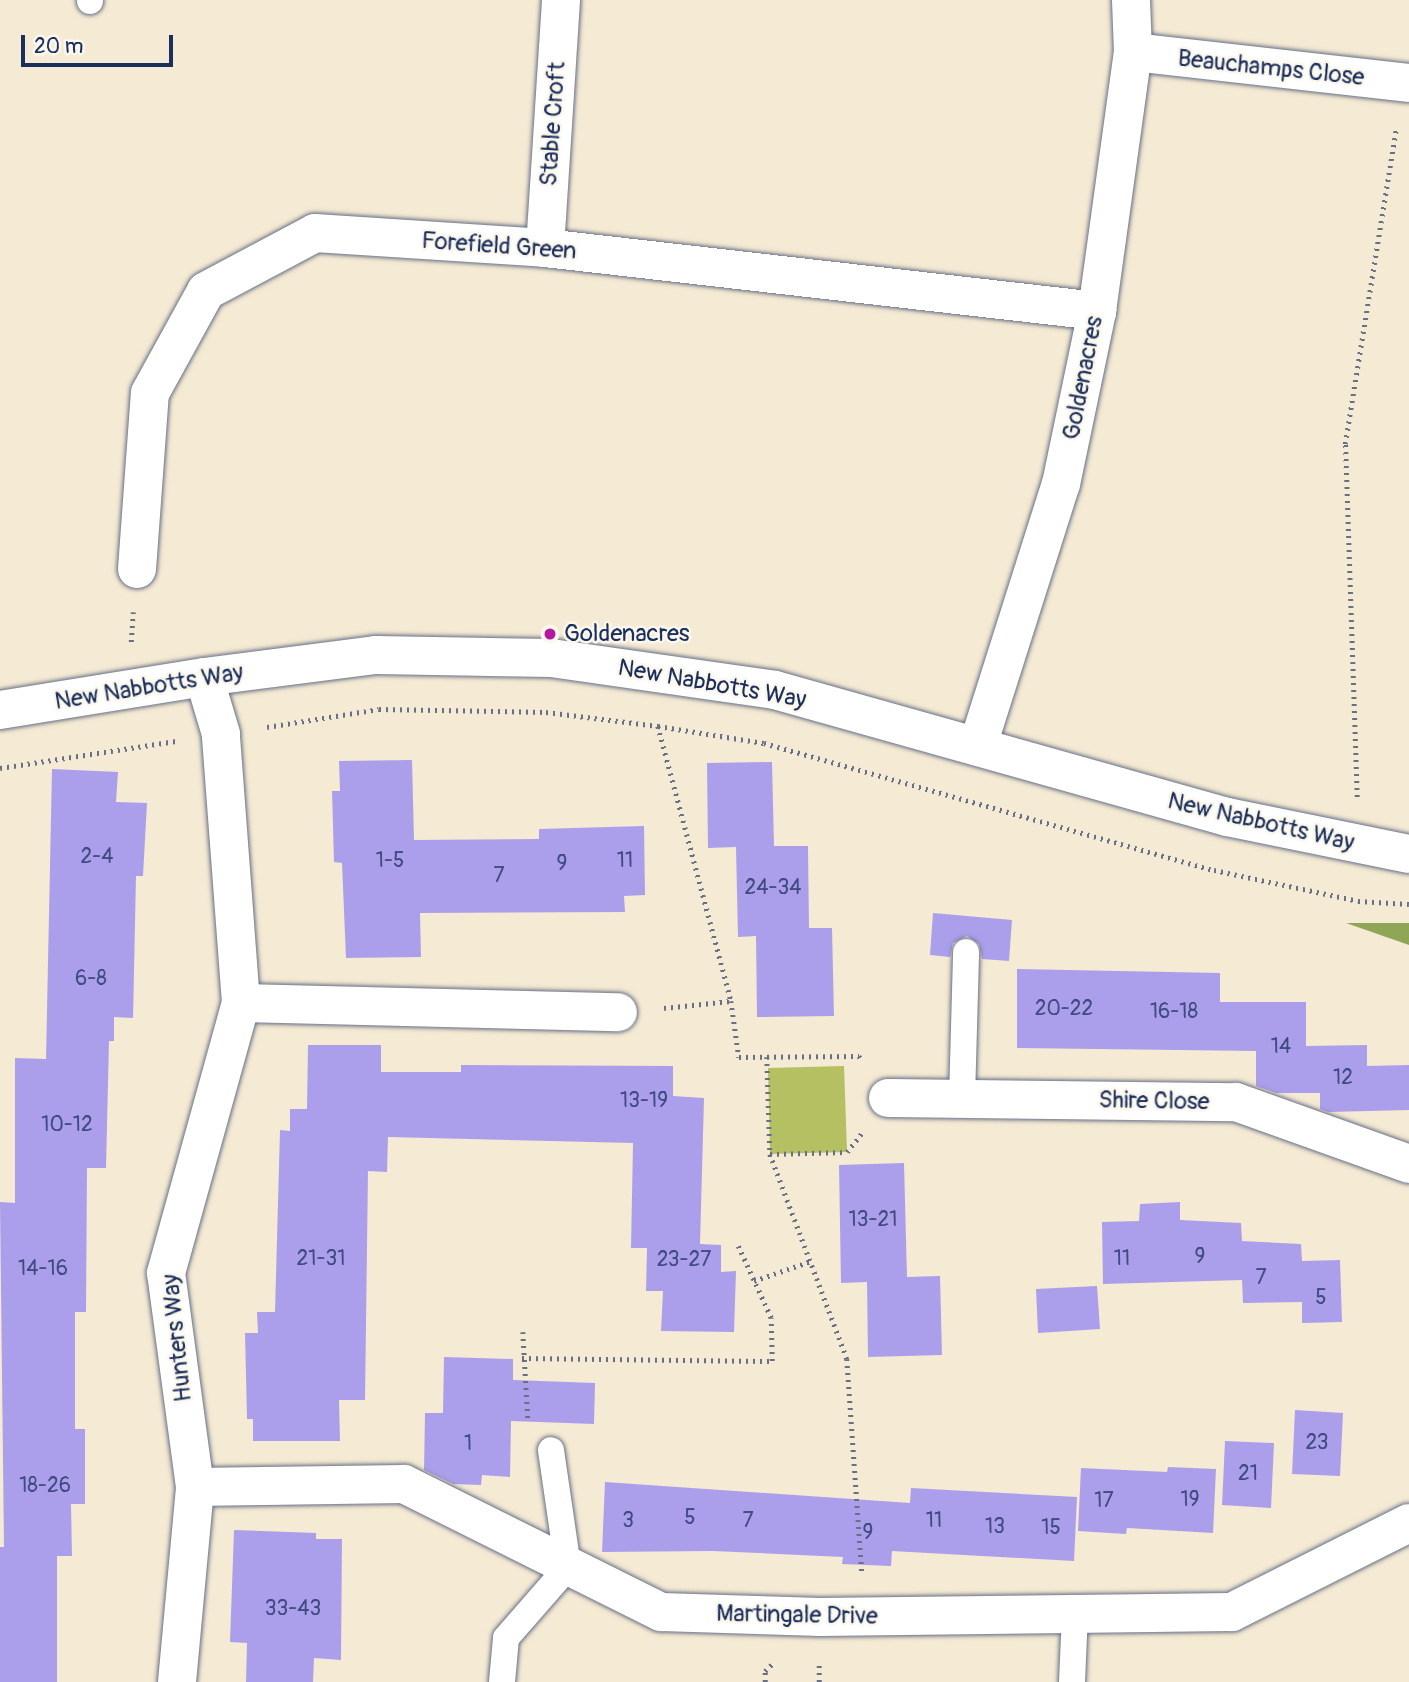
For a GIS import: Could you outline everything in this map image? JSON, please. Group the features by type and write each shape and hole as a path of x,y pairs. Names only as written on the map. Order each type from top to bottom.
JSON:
{"street":[{"name":"Stable Croft","path":"545,248 562,0"},
{"name":"Goldenacres","path":"978,746 1061,484 1097,310 1133,52 1131,0"},
{"name":"Beauchamps Close","path":"1133,52 1406,83"},
{"name":"Forefield Green","path":"137,569 150,393 206,291 315,233 545,248 1097,310"},
{"name":"New Nabbotts Way","path":"0,710 204,677 376,655 551,658 775,690 1227,817 1409,854"},
{"name":"Hunters Way","path":"177,1682 195,1487 166,1273 241,1003 221,734 204,677"},
{"path":"241,1003 618,1012"},
{"name":"Shire Close","path":"888,1098 1236,1102 1409,1164"},
{"name":"Martingale Drive","path":"195,1487 404,1484 661,1612 865,1616 1232,1612 1409,1523"}],"lane":[{"path":"962,1099 966,952"},
{"path":"502,1682 506,1638 568,1567 551,1450"},
{"path":"1072,1682 1075,1614"}],"path":[{"path":"1357,805 1345,444 1406,83"},
{"path":"126,689 137,569"},
{"path":"0,768 379,709 546,712 658,726 764,744 1214,870 1357,901 1409,904"},
{"path":"658,726 731,1001 739,1057 859,1056 888,1098 847,1152 770,1154"},
{"path":"618,1012 731,1001"},
{"path":"767,1058 770,1154 847,1359 865,1616"},
{"path":"522,1358 772,1361 772,1318 738,1246"},
{"path":"754,1280 811,1261"}],"green space":[{"path":"1346,923 1409,923 1409,945"},
{"path":"844,1066 847,1152 770,1154 768,1068"}],"building":[{"path":"412,760 414,840 539,839 539,829 644,826 645,895 624,896 625,912 420,913 421,957 346,958 342,863 334,862 332,791 340,791 339,761"},
{"path":"772,762 774,846 808,846 809,928 832,928 834,1016 757,1017 756,936 738,937 736,847 708,848 707,763"},
{"path":"52,769 118,772 116,802 147,803 143,876 136,876 133,1018 114,1017 114,1041 109,1041 106,1168 87,1168 86,1312 75,1312 75,1429 85,1429 85,1504 71,1504 72,1556 57,1556 57,1682 0,1682 0,1547 4,1547 0,1202 15,1203 15,1058 46,1059"},
{"path":"933,913 1012,920 1009,961 982,959 979,944 967,936 953,943 950,957 930,955"},
{"path":"1017,969 1220,973 1220,1002 1306,1002 1306,1046 1367,1045 1367,1066 1409,1065 1409,1110 1328,1112 1320,1109 1320,1093 1276,1093 1256,1086 1256,1051 1017,1048"},
{"path":"308,1045 381,1045 381,1072 461,1072 461,1065 673,1066 673,1096 704,1098 700,1244 721,1245 721,1272 736,1271 734,1332 661,1331 663,1291 646,1291 647,1248 631,1248 633,1143 388,1137 387,1172 368,1171 365,1400 339,1400 340,1441 253,1441 253,1419 247,1419 245,1333 258,1333 257,1312 275,1312 280,1130 290,1131 290,1109 307,1109"},
{"path":"904,1163 907,1277 940,1276 942,1355 868,1357 867,1282 841,1283 839,1165"},
{"path":"1180,1202 1180,1220 1241,1223 1242,1241 1301,1244 1302,1261 1340,1260 1342,1322 1302,1323 1302,1302 1243,1303 1242,1280 1103,1284 1102,1222 1139,1221 1140,1204"},
{"path":"1097,1286 1100,1329 1038,1333 1036,1289"},
{"path":"444,1357 513,1359 513,1380 595,1383 594,1424 511,1421 510,1477 482,1475 481,1485 453,1484 424,1470 425,1413 443,1413"},
{"path":"1295,1410 1343,1413 1340,1476 1292,1474"},
{"path":"1225,1441 1274,1443 1271,1508 1222,1505"},
{"path":"1168,1467 1216,1469 1213,1533 1127,1528 1126,1534 1078,1531 1081,1468 1167,1472"},
{"path":"605,1482 910,1503 911,1488 1077,1497 1074,1561 892,1551 891,1566 842,1564 843,1557 713,1551 602,1552"},
{"path":"234,1530 316,1533 316,1539 342,1539 341,1660 314,1658 313,1682 246,1682 247,1643 230,1642"}],"place":[{"name":"Goldenacres","path":"550,634"}]}
